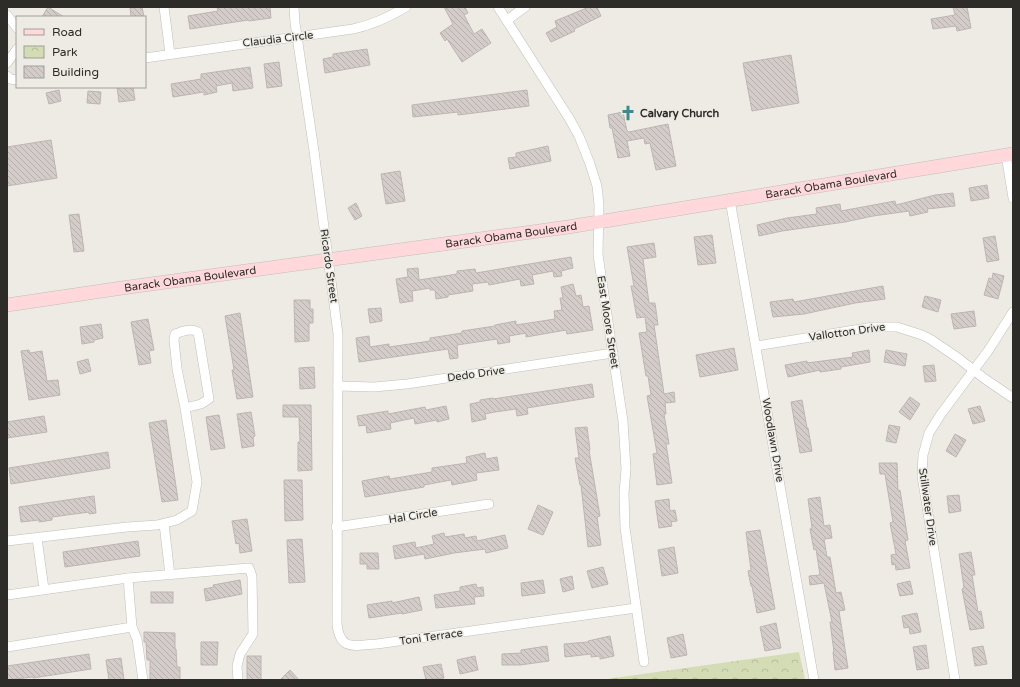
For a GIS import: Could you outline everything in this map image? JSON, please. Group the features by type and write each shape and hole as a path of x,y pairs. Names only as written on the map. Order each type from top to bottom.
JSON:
{"main road":[{"name":"Barack Obama Boulevard","path":"7,306 115,289 568,227 1009,154"}],"street":[{"path":"164,7 170,54"},
{"name":"Ricardo Street","path":"294,7 297,37 316,158 338,334 336,527"},
{"name":"Claudia Circle","path":"146,58 366,26 384,20 406,7"},
{"name":"East Moore Street","path":"498,7 556,97 586,152 597,186 599,205 598,255 613,353 624,440 626,469 624,493 625,528 644,662"},
{"path":"507,20 525,7"},
{"path":"7,15 16,27"},
{"path":"7,63 16,50"},
{"path":"7,76 10,79 16,80"},
{"path":"1009,154 1013,198"},
{"name":"Woodlawn Drive","path":"730,200 814,680"},
{"name":"Stillwater Drive","path":"955,680 921,467 925,445 929,434 941,414 974,370 1013,312"},
{"name":"Vallotton Drive","path":"756,346 873,327 898,327 930,339 1013,398"},
{"path":"7,542 164,524 177,520 192,511 198,482 177,369 174,340 175,334 182,331 194,330 198,332 209,399 201,404 185,408"},
{"name":"Dedo Drive","path":"338,386 374,387 407,384 613,353"},
{"name":"Hal Circle","path":"336,527 489,504"},
{"path":"164,524 170,575"},
{"name":"Toni Terrace","path":"336,527 337,624 342,642 349,646 377,644 636,608"},
{"path":"37,538 44,589"},
{"path":"7,595 128,578 249,568 252,576 253,634 240,654 237,666 238,680"},
{"path":"128,578 132,628 137,639 142,680"},
{"path":"7,648 132,628"}],"green space":[{"path":"799,652 805,680 600,680"}],"building":[{"path":"48,7 62,16 43,16"},
{"path":"142,7 144,16 131,16 130,8"},
{"path":"217,7 270,7 271,18 190,29 188,16 218,11"},
{"path":"444,7 465,7 468,13 464,15 474,34 482,29 491,43 462,62 447,39 445,41 440,33 453,24"},
{"path":"589,7 597,7 601,16 574,29 575,31 551,42 546,33 557,27 555,21"},
{"path":"953,7 967,7 971,28 957,31 956,26 933,29 931,19 955,15"},
{"path":"367,49 370,65 325,73 323,59 333,57 333,54"},
{"path":"791,55 799,103 752,111 743,63"},
{"path":"279,62 282,86 267,88 264,64"},
{"path":"250,67 253,88 233,91 232,83 216,86 217,92 204,95 204,92 173,97 171,84 201,79 201,74"},
{"path":"117,88 133,88 135,100 119,102"},
{"path":"59,90 61,101 49,104 46,93"},
{"path":"527,90 529,106 458,115 458,112 413,117 412,105"},
{"path":"88,91 101,92 100,104 87,103"},
{"path":"623,112 627,131 629,132 668,124 676,166 656,170 650,143 645,144 644,138 627,141 630,156 618,158 608,115"},
{"path":"51,140 57,178 7,186 7,147"},
{"path":"548,146 551,161 510,169 508,158 516,157 516,153"},
{"path":"400,171 405,201 386,204 381,174"},
{"path":"987,185 989,198 971,201 969,188"},
{"path":"953,193 955,206 927,209 928,212 910,216 909,211 759,236 757,225 787,218 817,214 816,208 840,204 841,211 895,201 896,205 935,195"},
{"path":"356,203 362,216 355,220 348,208"},
{"path":"79,214 84,251 74,252 69,215"},
{"path":"712,235 716,263 698,265 694,237"},
{"path":"995,236 999,260 987,262 983,238"},
{"path":"654,243 656,257 643,259 649,303 655,303 658,325 654,325 664,394 674,392 675,402 665,403 666,414 664,414 669,444 666,444 672,483 657,485 653,454 657,453 647,396 651,395 648,376 646,376 639,333 647,332 645,317 637,318 631,286 634,286 627,247"},
{"path":"571,257 573,268 561,271 562,276 554,277 553,271 532,275 534,284 521,286 520,279 489,285 488,282 472,284 473,291 448,295 448,297 436,299 435,290 430,290 430,288 412,291 413,301 400,303 396,279 408,277 407,269 418,268 419,280 457,274 457,271 475,269 476,273"},
{"path":"993,273 1004,276 998,299 984,295 989,278 992,279"},
{"path":"573,284 576,296 581,295 583,307 589,306 593,330 567,334 566,330 526,337 526,333 509,336 510,342 498,344 497,339 457,345 458,358 450,359 448,349 359,362 356,338 369,336 370,347 389,344 389,347 430,341 430,338 462,333 462,331 516,321 516,325 555,319 554,311 562,310 560,298 563,298 561,287"},
{"path":"883,286 885,299 855,303 804,314 773,317 770,302 793,299 794,302"},
{"path":"925,296 941,300 938,312 922,307"},
{"path":"294,300 310,300 310,309 313,309 313,323 309,323 309,341 295,342"},
{"path":"381,308 382,321 370,323 368,309"},
{"path":"974,311 976,326 954,329 951,314"},
{"path":"240,313 253,397 237,399 225,316"},
{"path":"148,319 154,350 149,351 151,363 139,365 131,322"},
{"path":"101,324 103,338 94,340 94,342 82,344 80,327"},
{"path":"734,348 738,370 700,377 696,355"},
{"path":"29,350 30,353 42,351 47,381 58,380 60,395 29,400 21,351"},
{"path":"869,350 870,362 841,367 841,369 820,372 820,370 788,377 785,365 807,361 807,363 853,357 852,353"},
{"path":"886,350 907,354 905,366 884,362"},
{"path":"88,359 91,371 80,374 77,362"},
{"path":"934,365 936,381 925,382 923,366"},
{"path":"314,367 315,388 300,389 299,368"},
{"path":"592,384 594,397 527,408 528,414 517,416 516,409 485,414 486,419 472,422 470,404 480,402 480,400"},
{"path":"910,397 920,404 910,420 899,412"},
{"path":"802,400 812,451 800,453 791,402"},
{"path":"283,405 311,405 312,470 298,471 298,442 300,442 299,417 283,417"},
{"path":"446,406 449,419 437,422 437,420 415,424 414,418 390,423 391,429 367,433 366,425 359,426 357,416 388,411 388,414 425,407 426,410"},
{"path":"980,406 985,421 973,424 968,409"},
{"path":"251,412 255,436 253,437 254,446 242,448 237,414"},
{"path":"219,415 225,448 211,450 206,417"},
{"path":"44,416 47,432 7,438 7,422"},
{"path":"166,420 178,500 162,502 149,423"},
{"path":"889,425 900,427 896,443 886,441"},
{"path":"587,427 589,450 600,516 597,517 601,545 588,547 581,485 575,458 579,458 575,428"},
{"path":"955,434 966,440 956,457 946,451"},
{"path":"108,452 110,468 11,484 9,468"},
{"path":"485,453 486,459 497,457 499,470 476,473 477,480 452,485 451,480 424,485 424,487 365,497 362,481 389,476 390,479 432,472 432,468 467,463 466,457"},
{"path":"879,463 897,463 898,491 900,490 908,540 905,541 910,568 896,570 895,564 892,565 891,555 896,554 890,523 893,522 885,474 880,474"},
{"path":"284,480 302,480 303,520 285,521"},
{"path":"959,495 961,511 949,513 947,496"},
{"path":"94,496 96,513 89,514 89,512 52,517 52,520 39,522 39,520 21,522 19,507"},
{"path":"820,497 824,526 830,525 832,538 824,539 827,557 830,557 836,593 841,592 845,610 839,611 848,668 835,670 830,622 832,622 824,583 810,585 809,576 820,575 816,549 814,550 810,529 812,528 808,499"},
{"path":"669,499 670,511 675,510 677,521 671,522 672,526 659,528 655,501"},
{"path":"538,505 553,512 543,535 528,529"},
{"path":"247,519 252,551 240,553 239,543 236,544 232,521"},
{"path":"760,530 775,609 757,613 748,571 751,570 746,532"},
{"path":"444,533 445,537 464,534 465,538 476,536 477,541 505,535 508,548 486,553 485,549 454,553 425,559 424,554 395,559 393,546 415,542 416,548 434,544 432,536"},
{"path":"302,539 305,582 289,583 287,540"},
{"path":"138,541 140,556 65,567 63,552"},
{"path":"674,547 678,573 662,576 658,550"},
{"path":"971,552 975,575 972,575 978,612 981,611 984,628 970,630 962,589 964,588 959,554"},
{"path":"360,553 378,553 379,569 367,569 367,564 360,564"},
{"path":"603,567 608,584 592,588 587,571"},
{"path":"572,576 574,589 563,592 560,579"},
{"path":"240,580 242,594 206,601 204,589 214,587 213,585"},
{"path":"543,580 545,593 522,596 521,583"},
{"path":"910,581 913,594 900,596 897,584"},
{"path":"476,584 477,588 483,587 484,596 474,597 475,604 436,608 434,595 460,591 460,587"},
{"path":"151,592 173,592 173,603 151,603"},
{"path":"419,597 422,610 369,618 367,605 392,601 392,603"},
{"path":"917,613 921,632 910,634 909,627 904,628 902,616"},
{"path":"776,623 781,648 765,651 760,627"},
{"path":"144,632 175,633 175,649 177,667 180,667 180,680 150,680 150,660 147,660"},
{"path":"683,634 687,655 671,658 667,638"},
{"path":"610,636 614,656 600,659 600,656 591,657 591,654 565,657 564,644 588,642"},
{"path":"201,642 218,642 217,665 201,665"},
{"path":"926,645 929,668 917,670 913,647"},
{"path":"547,646 549,661 520,665 502,665 502,654 521,653 521,650"},
{"path":"983,646 987,664 975,666 972,648"},
{"path":"89,654 91,669 33,678 7,680 7,666"},
{"path":"247,656 261,656 261,680 247,680"},
{"path":"475,656 478,670 460,674 457,660"},
{"path":"121,658 124,680 109,680 106,660"},
{"path":"441,664 444,678 426,680 423,667"},
{"path":"290,670 299,680 280,680"}],"place":[{"name":"Calvary Church","path":"628,113"}]}
